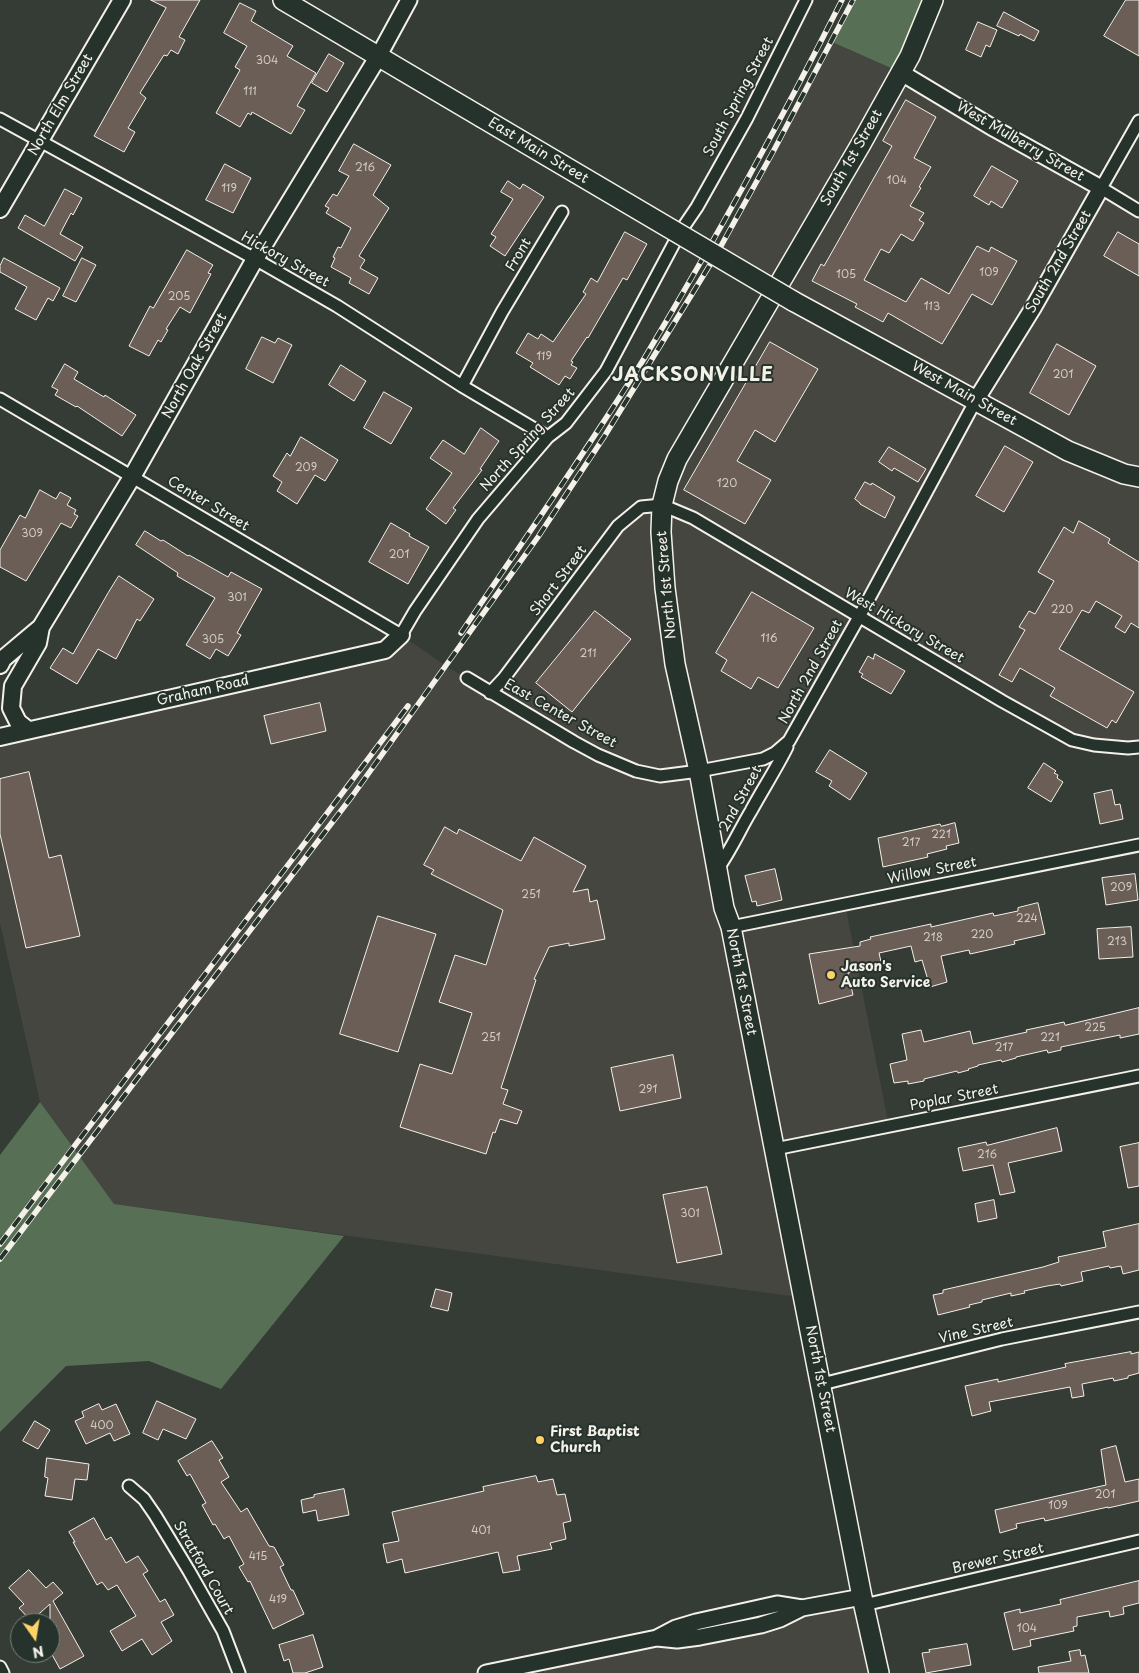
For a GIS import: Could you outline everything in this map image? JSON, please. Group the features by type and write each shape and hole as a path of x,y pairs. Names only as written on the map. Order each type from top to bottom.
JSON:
{"main road":[{"name":"North Elm Street","path":"0,209 122,0"},
{"name":"East Main Street","path":"283,0 793,300"},
{"name":"South 1st Street","path":"764,312 910,56 933,0"},
{"name":"North Oak Street","path":"0,665 3,659 41,628 132,477 255,259 378,57"},
{"name":"West Main Street","path":"793,300 1077,456 1124,474 1139,477"},
{"name":"North 1st Street","path":"764,312 677,458 668,481 662,504 661,532 665,588 671,641 699,771 716,871 724,908 731,927 741,986 822,1384 863,1601 879,1673"},
{"path":"28,730 18,722 10,708 13,686 38,644 41,628"},
{"name":"Graham Road","path":"0,737 385,650 400,635"}],"street":[{"path":"378,57 409,0"},
{"name":"South Spring Street","path":"697,207 747,118 806,0"},
{"name":"West Mulberry Street","path":"900,72 995,129 1139,211"},
{"name":"Hickory Street","path":"0,119 337,306 462,386 548,437"},
{"name":"South 2nd Street","path":"976,400 1033,308 1139,121"},
{"name":"North Spring Street","path":"400,635 478,519 548,437 566,423 606,371 680,232 697,207"},
{"name":"Front","path":"462,386 502,312 562,212"},
{"name":"Center Street","path":"0,399 400,635"},
{"name":"North 2nd Street","path":"699,771 763,758 775,753 789,741 859,617 976,400"},
{"name":"West Hickory Street","path":"662,504 693,518 859,617 1072,740 1094,746 1139,747"},
{"name":"Short Street","path":"490,692 504,678 618,526 641,507 662,504"},
{"name":"East Center Street","path":"467,678 574,742 636,771 660,776 699,771"},
{"name":"2nd Street","path":"716,871 727,856 773,774 789,741"},
{"name":"Willow Street","path":"731,927 1139,845"},
{"name":"Poplar Street","path":"775,1149 1139,1076"},
{"name":"Vine Street","path":"822,1384 1002,1339 1139,1312"},
{"name":"Stratford Court","path":"129,1486 144,1499 189,1571 223,1631 239,1673"},
{"name":"Brewer Street","path":"863,1601 1139,1542"},
{"path":"486,1673 657,1638 676,1628 696,1622 777,1604 802,1608 863,1601"},
{"path":"0,1667 3,1673"}],"shaded area":[{"path":"832,42 900,72 1139,211 1139,747 1094,745 859,618 775,753 699,771 731,927 845,904 889,1126 775,1149 805,1298 114,1204 40,1102 0,923 0,737 385,650 401,635 446,666 490,692 583,574 641,507 662,504 778,292 716,255","holes":["401,726 353,795 155,1054"]},
{"path":"862,1597 879,1673 544,1673 542,1662 677,1640"}],"green space":[{"path":"853,0 933,0 900,72 832,42"},
{"path":"40,1102 114,1204 344,1236 221,1389 149,1361 66,1366 0,1432 0,1155"}],"building":[{"path":"151,0 200,0 179,37 185,40 178,54 171,50 167,56 164,55 140,93 146,98 128,128 135,132 124,152 94,136 166,8"},
{"path":"1126,0 1139,0 1139,56 1104,36"},
{"path":"240,3 256,11 251,21 293,46 287,56 316,73 297,106 305,110 291,134 252,112 251,115 248,113 240,127 216,113 240,70 235,67 247,46 224,33"},
{"path":"1004,12 1039,31 1034,41 997,26"},
{"path":"978,22 997,30 990,47 986,45 981,57 966,50"},
{"path":"329,54 344,63 327,92 312,83"},
{"path":"906,100 936,117 914,158 931,167 910,206 924,213 919,220 924,223 913,241 901,234 889,253 881,249 864,280 906,302 921,278 949,294 977,246 989,252 991,247 1017,261 992,305 972,294 942,344 888,313 883,322 855,307 857,304 812,281 821,264 824,266 892,146 883,141"},
{"path":"354,144 391,165 373,195 389,208 359,256 365,260 360,268 378,278 369,294 349,283 351,278 331,267 338,247 341,248 351,228 326,213 329,208 325,206 333,194 337,196 349,176 339,171"},
{"path":"225,164 251,178 233,213 206,200"},
{"path":"992,166 1018,181 1002,208 991,201 989,205 974,196"},
{"path":"508,181 520,189 523,184 544,197 505,256 490,246 496,237 491,234 513,199 501,192"},
{"path":"65,189 82,198 73,215 71,213 60,234 83,247 75,261 18,228 25,215 44,226"},
{"path":"625,232 647,244 627,280 623,278 588,338 571,361 573,362 571,365 577,368 570,379 565,376 559,385 530,367 533,363 516,353 528,333 538,339 541,334 553,342 586,294 583,292 591,278 597,282"},
{"path":"1118,232 1139,244 1139,276 1104,256"},
{"path":"187,250 213,265 208,273 211,274 190,313 180,307 166,329 168,330 161,342 158,340 149,356 129,346 150,306 153,308"},
{"path":"4,258 60,288 53,301 48,298 36,320 15,309 27,287 0,272 0,266"},
{"path":"82,258 96,265 76,302 63,296"},
{"path":"262,337 275,343 278,338 292,345 273,383 246,369"},
{"path":"770,342 818,369 775,442 755,430 737,461 771,480 745,524 684,490"},
{"path":"1057,344 1096,366 1069,415 1030,393"},
{"path":"65,364 78,372 74,379 104,397 105,395 136,415 122,436 77,406 55,395 58,390 52,387"},
{"path":"341,365 366,381 354,401 329,385"},
{"path":"384,392 412,408 391,444 364,428"},
{"path":"481,428 499,441 480,469 482,470 453,508 456,510 446,524 426,509 452,473 430,458 443,440 464,454"},
{"path":"301,437 338,460 325,481 315,475 297,504 277,491 282,482 273,476 287,453 290,456"},
{"path":"1005,446 1033,462 1004,512 976,496"},
{"path":"889,447 926,469 918,482 894,468 892,471 879,462"},
{"path":"865,482 871,485 872,483 895,497 885,518 860,504 855,499"},
{"path":"40,490 56,499 60,492 71,498 67,505 76,510 74,514 78,516 71,528 61,523 26,581 0,567 0,550 20,515 25,518"},
{"path":"1079,521 1110,539 1108,543 1139,562 1139,628 1131,623 1125,633 1115,627 1122,616 1096,601 1089,613 1082,610 1059,649 1134,692 1116,723 1112,720 1107,728 1050,696 1055,688 1020,668 1012,682 999,675 1025,630 1019,627 1029,611 1035,614 1054,581 1038,572 1064,527 1073,533"},
{"path":"391,523 429,547 408,584 369,562"},
{"path":"145,531 228,577 231,572 262,589 237,633 241,635 228,656 216,649 210,659 186,645 215,598 177,576 178,573 136,545"},
{"path":"119,576 154,599 140,621 137,619 116,659 98,649 77,684 50,668 63,648 73,654"},
{"path":"752,592 814,628 778,688 758,677 751,689 721,671 727,660 716,653"},
{"path":"595,611 631,639 572,712 536,683"},
{"path":"875,654 905,671 891,694 861,677 863,674 859,672 868,656 873,659"},
{"path":"320,703 326,731 271,744 264,716"},
{"path":"830,750 867,773 850,800 829,786 832,781 816,772"},
{"path":"1044,763 1056,771 1054,773 1058,775 1057,778 1063,782 1051,802 1028,788"},
{"path":"29,772 49,858 61,855 80,936 26,948 0,834 0,779"},
{"path":"1112,790 1115,805 1120,804 1123,819 1100,824 1094,794"},
{"path":"955,823 959,843 946,846 947,849 927,854 928,857 883,867 878,838 940,824 941,826"},
{"path":"445,827 457,834 459,829 521,861 534,837 586,866 573,892 588,889 590,902 597,900 605,939 569,946 569,943 549,947 534,979 536,980 501,1088 508,1090 503,1104 522,1111 517,1124 500,1119 495,1133 493,1132 486,1154 400,1127 420,1064 452,1074 472,1013 439,1002 455,955 486,965 503,910 431,874 434,870 424,865"},
{"path":"775,869 782,900 757,906 756,901 752,902 745,876"},
{"path":"1135,874 1138,900 1106,905 1102,878"},
{"path":"1038,903 1045,934 1014,941 1015,944 970,954 969,950 941,956 947,982 930,987 922,960 915,962 911,946 879,953 882,966 848,973 853,995 819,1004 809,954 860,946 860,942 871,939 870,937 931,924 931,927 993,913 994,916 1018,911 1018,908"},
{"path":"378,916 436,934 398,1052 340,1034"},
{"path":"1131,927 1133,957 1099,959 1097,929"},
{"path":"1139,1008 1139,1034 1120,1038 1120,1035 1061,1047 1061,1050 1048,1053 1047,1050 1002,1062 1001,1060 978,1065 969,1070 924,1079 924,1081 908,1084 908,1081 894,1083 890,1064 907,1060 902,1034 921,1030 924,1042 970,1031 973,1044 1027,1032 1026,1030 1064,1022 1065,1025"},
{"path":"673,1055 681,1098 620,1111 611,1068"},
{"path":"1057,1128 1062,1151 1008,1163 1015,1192 1000,1195 993,1165 963,1171 958,1148 986,1142 987,1145"},
{"path":"1139,1143 1139,1186 1128,1188 1120,1147"},
{"path":"707,1187 722,1254 677,1263 663,1195"},
{"path":"994,1200 997,1218 978,1222 975,1204"},
{"path":"1139,1224 1139,1270 1123,1274 1121,1266 1110,1268 1109,1266 1081,1272 1083,1281 1061,1286 1060,1284 1047,1286 1011,1296 1011,1293 982,1300 982,1302 969,1305 970,1307 938,1315 933,1295 943,1293 943,1290 1043,1267 1059,1262 1058,1257 1106,1247 1103,1232"},
{"path":"436,1289 452,1293 448,1311 431,1307"},
{"path":"1131,1352 1131,1354 1139,1352 1139,1373 1114,1381 1113,1378 1082,1384 1084,1396 1072,1398 1070,1387 989,1402 991,1411 972,1416 965,1386 998,1379 998,1382 1066,1367 1065,1364"},
{"path":"157,1401 196,1419 186,1439 163,1429 158,1440 143,1433"},
{"path":"99,1404 102,1410 116,1404 130,1434 114,1441 110,1433 86,1444 75,1421 84,1417 82,1412"},
{"path":"35,1421 50,1430 38,1449 23,1441"},
{"path":"212,1441 223,1458 219,1460 229,1477 221,1482 241,1512 247,1508 269,1546 274,1547 284,1565 280,1567 304,1614 273,1629 250,1581 248,1582 239,1567 244,1564 229,1536 224,1539 215,1524 213,1525 202,1505 206,1503 190,1474 187,1476 178,1461"},
{"path":"1116,1446 1125,1482 1139,1479 1139,1501 1045,1521 1044,1518 1016,1524 1017,1528 1000,1533 995,1510 1106,1485 1101,1450"},
{"path":"47,1458 89,1464 87,1480 75,1479 72,1500 45,1496 48,1478 45,1477"},
{"path":"536,1476 538,1482 553,1479 557,1495 565,1494 571,1521 563,1523 566,1539 550,1543 552,1549 517,1556 520,1570 503,1573 498,1552 405,1573 402,1559 387,1563 383,1544 399,1541 392,1512 484,1491 483,1487"},
{"path":"344,1489 349,1515 318,1521 316,1510 303,1513 301,1500 314,1497 314,1495"},
{"path":"94,1518 106,1540 111,1537 126,1563 138,1556 148,1571 143,1574 160,1602 165,1599 174,1615 161,1622 172,1641 152,1655 142,1639 122,1651 110,1631 136,1616 117,1585 108,1590 102,1582 97,1585 73,1542 75,1542 69,1532"},
{"path":"29,1570 46,1588 53,1582 63,1593 53,1601 60,1613 50,1613 50,1604 40,1613 24,1613 19,1608 24,1604 9,1588"},
{"path":"1139,1581 1139,1603 1123,1607 1124,1614 1110,1617 1109,1611 1077,1617 1077,1626 1073,1627 1074,1631 1030,1640 1031,1646 1013,1650 1004,1613 1020,1609 1020,1613 1061,1604 1060,1600"},
{"path":"60,1613 84,1656 60,1669 57,1663 60,1663"},
{"path":"313,1635 323,1667 305,1673 293,1673 289,1659 284,1661 279,1645"},
{"path":"967,1644 971,1665 926,1673 922,1653 930,1652 929,1650"},
{"path":"1080,1650 1081,1656 1085,1655 1089,1673 1039,1673 1038,1667 1071,1661 1069,1652"}],"railway":[{"path":"461,633 577,462 645,357 747,180 842,0"},
{"path":"0,1259 353,795 538,537 604,437 716,255 853,0"},
{"path":"0,1244 408,706"}],"place":[{"name":"Jason's Auto Service","path":"831,975"},
{"name":"First Baptist Church","path":"540,1440"}],"district":[{"name":"JACKSONVILLE","path":"693,376"}]}
